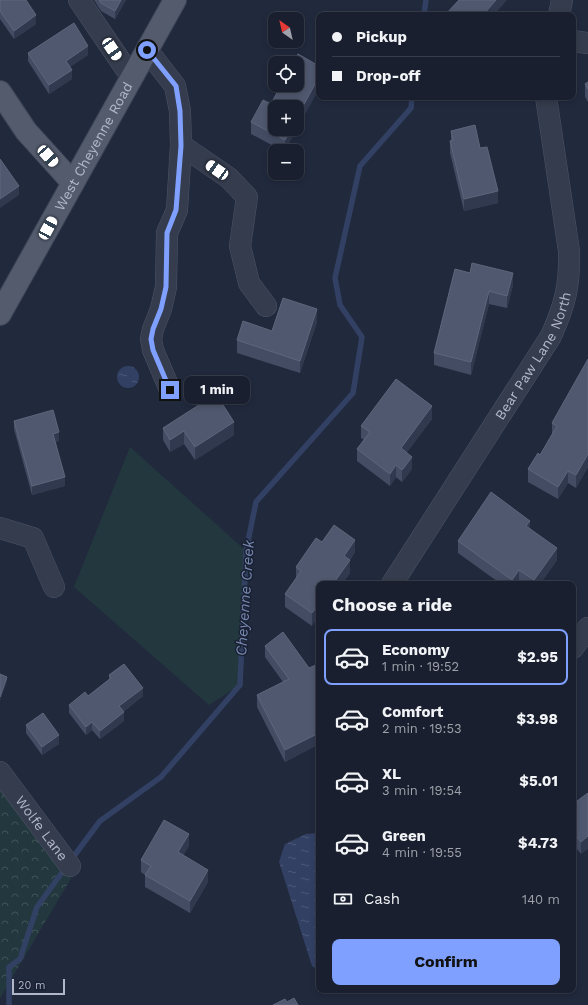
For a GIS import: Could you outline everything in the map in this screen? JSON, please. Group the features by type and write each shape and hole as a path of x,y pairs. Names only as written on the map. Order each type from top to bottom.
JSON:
{"main road":[{"name":"West Cheyenne Road","path":"1,309 175,0"},
{"path":"0,92 26,131 73,183"}],"street":[{"path":"79,0 132,78"},
{"path":"560,12 562,0"},
{"path":"576,41 588,43"},
{"path":"147,50 176,86 180,111 181,146 176,210 167,233 166,287 161,309 153,329 151,339 153,350 170,390"},
{"name":"Bear Paw Lane North","path":"394,581 551,336 562,312 570,276 568,251 546,100"},
{"path":"181,146 229,178 247,198 240,246 249,283 266,306"},
{"path":"0,528 33,538 54,587"},
{"path":"576,644 588,628"},
{"name":"Wolfe Lane","path":"0,772 70,866"}],"green space":[{"path":"130,447 246,551 254,503 240,685 209,705 74,587"},
{"path":"0,777 73,875 0,998"}],"water":[{"path":"128,366 136,369 139,377 136,385 128,388 120,385 117,377 120,369"},
{"path":"316,833 316,969 312,966 279,862 285,844 306,834"}],"building":[{"path":"0,0 26,0 36,15 14,31 0,11"},
{"path":"99,0 121,0 115,11 101,3"},
{"path":"459,0 496,0 486,12 448,12"},
{"path":"74,23 88,46 66,61 72,70 49,85 28,53"},
{"path":"304,57 316,64 316,82 304,104 304,100 273,100 277,92 304,92"},
{"path":"588,82 588,89 585,84"},
{"path":"263,100 268,102 268,131 251,122"},
{"path":"475,125 480,148 487,147 498,191 464,199 450,141 453,140 451,131"},
{"path":"277,136 287,136 285,140"},
{"path":"0,159 19,186 0,199"},
{"path":"472,263 513,273 507,296 489,291 471,362 434,353 455,269 470,273"},
{"path":"283,298 317,309 300,361 237,340 243,321 272,331"},
{"path":"588,359 588,454 576,475 568,471 558,487 528,469 538,453 540,455 557,426 552,423"},
{"path":"396,379 432,406 401,448 412,457 402,470 396,465 390,474 357,449 370,432 361,426"},
{"path":"216,394 234,422 195,447 184,431 170,440 163,428"},
{"path":"53,410 59,432 53,434 65,477 32,486 14,421"},
{"path":"491,492 530,521 526,526 557,548 534,580 519,570 512,580 458,541"},
{"path":"334,525 355,540 344,556 350,560 335,581 316,581 316,608 312,613 285,594 301,571 296,567 316,538 322,542"},
{"path":"283,632 309,668 316,665 316,734 285,750 257,695 289,679 265,646"},
{"path":"124,664 143,688 119,706 124,712 100,731 92,722 86,727 69,705 85,692 88,696 111,678 109,675"},
{"path":"0,674 7,677 0,697"},
{"path":"43,713 59,735 42,747 26,725"},
{"path":"588,793 588,836 581,842 576,836 576,802"},
{"path":"164,820 189,834 178,852 208,870 190,901 145,875 151,866 141,860"},
{"path":"294,998 298,1005 273,1005 285,999 287,1002"}],"waterway":[{"name":"Cheyenne Creek","path":"424,12 426,0"},
{"name":"Cheyenne Creek","path":"71,860 100,821 161,777 240,685 246,551 256,502 353,393 362,337 340,305 335,278 360,166 411,108 412,100"},
{"name":"Cheyenne Creek","path":"9,1005 9,967 20,959 37,907 66,867"}],"route":[{"path":"147,50 176,86 180,111 181,146 176,210 167,233 166,287 161,309 153,329 151,339 153,350 170,390"}]}
